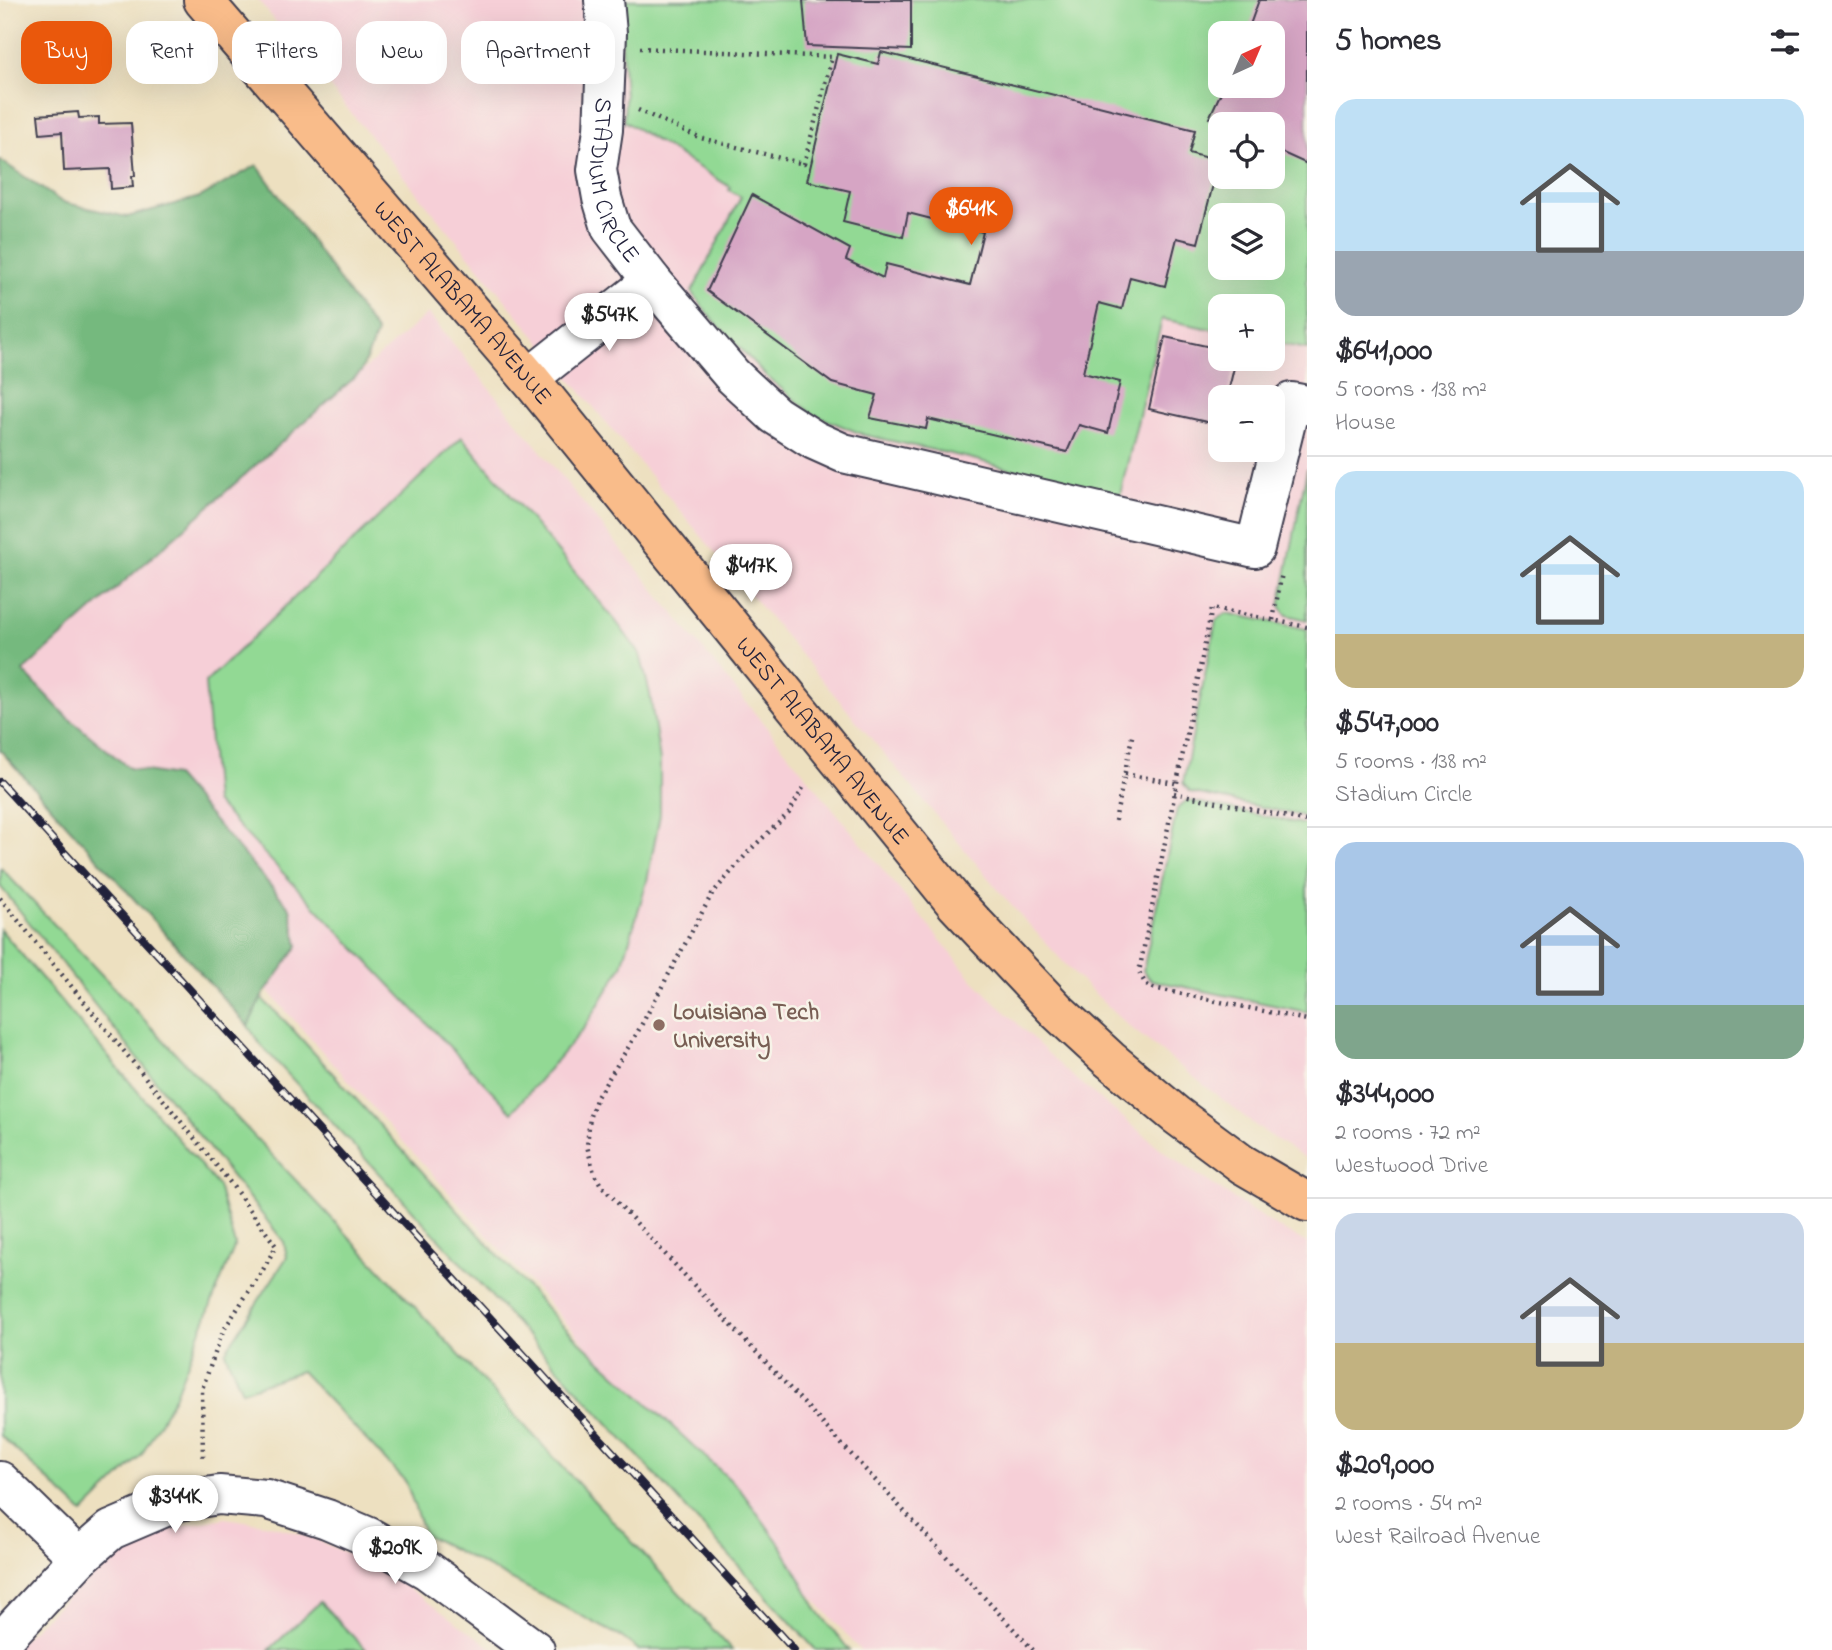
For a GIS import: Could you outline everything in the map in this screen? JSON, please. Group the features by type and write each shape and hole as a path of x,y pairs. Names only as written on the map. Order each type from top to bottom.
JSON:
{"main road":[{"name":"WEST ALABAMA AVENUE","path":"203,0 529,378 947,894 1009,962 1058,1012 1176,1115 1242,1164 1307,1202"}],"street":[{"name":"STADIUM CIRCLE","path":"529,378 652,281 611,228 597,170 603,130 607,33 604,0"},
{"path":"652,281 733,376 775,415 843,453 1255,548 1292,402 1307,405"},
{"path":"0,1481 79,1558"},
{"path":"0,1643 79,1558 111,1530 178,1502 219,1494 266,1499 369,1536 427,1570 535,1650"}],"path":[{"path":"637,110 701,138 804,164 832,57 638,48"},
{"path":"1307,627 1212,608 1139,963 1141,979 1153,988 1307,1020"},
{"path":"1115,821 1133,732"},
{"path":"1124,774 1175,783"},
{"path":"803,789 789,813 750,850 712,894 636,1035 597,1097 590,1116 587,1146 594,1174 601,1185 1033,1650"},
{"path":"1174,793 1307,821"},
{"path":"0,898 229,1181 276,1246 223,1331 202,1389 204,1497"}],"shaded area":[{"path":"258,0 1307,0 1307,1159 1260,1129 1130,1027 1076,976 1011,905 623,443 327,84 342,84 342,21 275,21"},
{"name":"Louisiana Tech University","path":"428,313 973,980 1066,1071 1171,1157 1272,1224 1307,1243 1307,1650 860,1650 0,693"},
{"path":"225,1518 271,1525 313,1538 351,1555 407,1587 495,1650 11,1650 81,1584 127,1551 176,1527"}],"green space":[{"path":"619,0 1307,0 1307,349 1285,345 1285,294 1208,294 1208,329 1162,319 1119,499 969,458 864,435 812,414 766,376 707,313 692,292 741,197 729,190 730,187 624,121"},
{"path":"0,160 62,202 127,217 200,197 257,165 377,333 361,372 23,671 66,716 129,768 175,776 290,908 298,946 261,998 248,1026 0,750"},
{"path":"462,437 615,620 640,654 650,694 660,761 660,815 647,881 622,966 585,1027 512,1112 215,802 205,683"},
{"path":"1307,469 1307,620 1287,615 1280,606"},
{"path":"1226,613 1307,629 1307,817 1190,792 1183,783 1216,621"},
{"path":"1187,800 1307,825 1307,1012 1151,980 1143,971 1177,809"},
{"path":"1,868 389,1279 732,1650 639,1650 620,1636 424,1534 406,1482 301,1371 242,1391 225,1352 287,1257 284,1242 0,886"},
{"path":"0,929 218,1186 235,1245 174,1397 141,1456 83,1513 0,1435"},
{"path":"261,998 560,1323 739,1488 782,1547 818,1611 849,1650 816,1650 260,1044 248,1026"},
{"path":"320,1602 366,1650 269,1650"}],"building":[{"path":"803,0 911,0 911,50 807,46"},
{"path":"1259,0 1307,0 1307,164 1285,154 1285,112 1212,112 1218,98 1285,98 1285,21 1251,21"},
{"path":"881,52 1195,130 1189,153 1208,158 1208,189 1212,189 1198,243 1177,238 1165,286 1130,277 1122,309 1099,303 1083,373 1120,382 1108,433 1079,425 1067,452 928,419 926,429 870,418 877,395 832,383 707,291 752,195 850,249 846,260 883,278 886,264 970,285 983,232 908,213 903,237 843,222 850,191 807,181 837,54 878,64"},
{"path":"78,112 79,118 99,117 99,124 131,123 135,176 132,176 133,187 111,189 110,169 64,171 62,132 40,134 38,115"},
{"path":"1165,337 1208,346 1208,371 1233,371 1230,385 1208,385 1208,422 1149,409"}],"railway":[{"path":"0,782 794,1650"}],"place":[{"name":"Louisiana Tech University","path":"659,1025"}]}
